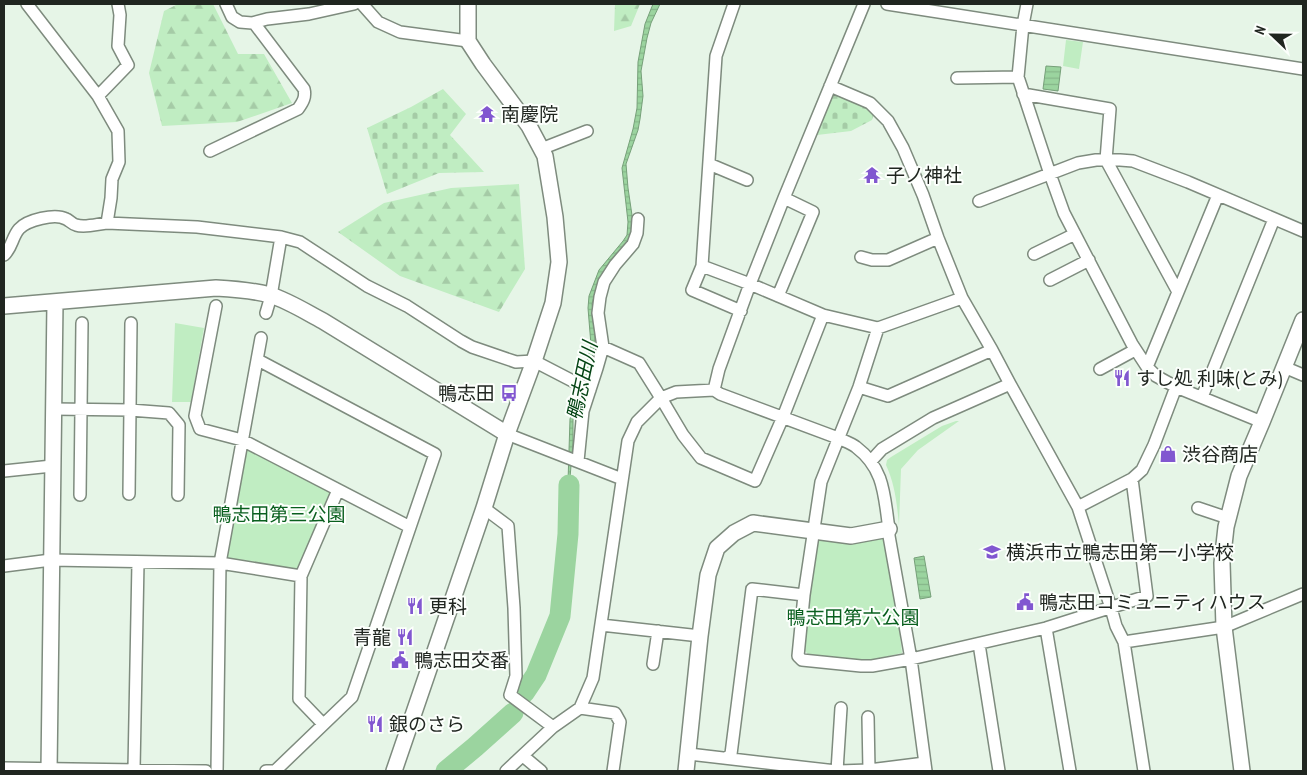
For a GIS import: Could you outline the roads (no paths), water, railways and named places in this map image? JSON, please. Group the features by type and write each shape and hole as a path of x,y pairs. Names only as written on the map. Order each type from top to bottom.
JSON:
{"street":[{"path":"27,4 98,96 118,131 119,162 112,179 107,223"},
{"path":"98,96 128,65 118,46 120,15 118,4"},
{"path":"226,4 232,17 240,22 254,22 309,14 354,4"},
{"path":"362,4 378,22 400,32 468,41"},
{"path":"394,771 553,303 559,262 555,217 545,156 529,126 468,41 468,4"},
{"path":"734,4 716,56 702,266 692,290 741,311"},
{"path":"714,390 719,369 750,284 864,4"},
{"path":"887,4 1303,69"},
{"path":"1027,4 1018,77 1023,94 1064,213 1135,350 1156,376 1176,387 1262,422"},
{"path":"210,151 298,109 306,96 304,89 254,22"},
{"path":"956,78 1018,77"},
{"path":"830,86 870,103 888,121 903,148 923,195 962,298 1078,507 1116,626 1124,642 1144,771"},
{"path":"1023,94 1110,109 1106,160 1178,292"},
{"path":"541,149 587,131"},
{"path":"979,201 1078,163 1106,160 1133,161 1303,230"},
{"path":"709,164 748,180"},
{"path":"1147,367 1218,195"},
{"path":"778,296 813,212 784,198"},
{"path":"4,255 10,249 18,229 28,222 54,216 65,218 76,225 88,226 107,223 197,227 281,237 300,242 367,286 407,306 472,348 516,362 534,361 585,387"},
{"path":"1202,397 1274,219"},
{"path":"578,461 585,387 603,347 598,313 600,297 604,282 615,265 633,244 637,233 638,220"},
{"path":"1034,254 1075,234"},
{"path":"266,313 271,296 281,237"},
{"path":"860,258 888,260 938,238"},
{"path":"1050,280 1088,260"},
{"path":"702,266 822,315 878,328 962,298"},
{"path":"4,306 216,288 244,290 271,296 323,320 507,434 622,479"},
{"path":"49,770 55,302"},
{"path":"216,306 194,416 200,429 242,440 410,527"},
{"path":"603,347 639,363 683,435 700,458 755,481 783,417 822,315"},
{"path":"1242,771 1224,627 1222,563 1228,518 1239,476 1303,320"},
{"path":"129,494 131,323"},
{"path":"80,495 82,324"},
{"path":"878,328 859,387 821,482 804,595 798,656 802,660 872,666 911,659 1046,628 1147,596 1132,479"},
{"path":"217,771 220,562 261,338"},
{"path":"859,387 888,396 992,350"},
{"path":"1100,369 1135,350"},
{"path":"258,360 435,454 352,697 274,771 266,771"},
{"path":"1284,367 1303,375"},
{"path":"871,461 882,449 934,418 1010,384"},
{"path":"1078,507 1132,479 1142,470 1154,445 1176,387"},
{"path":"506,771 553,727 580,708 593,678 628,441 637,422 661,398 676,392 714,390 720,394 838,438 855,446 871,461 882,482 889,536 911,659 925,767 837,771 689,754"},
{"path":"53,409 130,410 169,413 179,425 178,496"},
{"path":"4,472 52,466"},
{"path":"323,724 298,699 301,576 338,490"},
{"path":"484,508 508,526 514,608 516,676 510,695 553,727"},
{"path":"1198,508 1228,518"},
{"path":"686,771 708,575 717,548 734,533 753,522 851,536 889,529"},
{"path":"4,566 51,560 220,562 301,576"},
{"path":"134,769 138,562"},
{"path":"727,758 731,754 752,590 804,595"},
{"path":"1124,642 1224,627 1303,594"},
{"path":"601,625 700,636"},
{"path":"1046,628 1070,771"},
{"path":"653,664 658,631"},
{"path":"979,644 999,771"},
{"path":"580,708 615,713 620,722 613,771"},
{"path":"837,771 841,708"},
{"path":"868,718 869,770"},
{"path":"523,756 541,771"},
{"path":"4,768 206,771"}],"water":[{"path":"653,4 660,4 651,23 647,38 641,71 643,96 640,119 626,164 633,222 632,231 629,242 608,266 598,282 592,304 595,322 595,344 586,385 573,419 569,489 570,513 567,513 570,419 591,345 589,296 599,270 627,235 628,222 622,168 637,108 638,62 645,24"},
{"path":"1046,66 1061,67 1058,91 1043,89"},
{"path":"924,556 931,597 920,599 914,558"}],"waterway":[{"name":"鴨志田川","path":"524,693 536,675 560,616 568,534 569,485"},
{"name":"鴨志田川","path":"446,771 513,713"}],"place":[{"name":"南慶院","path":"487,114"},
{"name":"子ノ神社","path":"872,175"},
{"name":"すし処 利味(とみ)","path":"1122,378"},
{"name":"鴨志田","path":"509,393"},
{"name":"渋谷商店","path":"1168,454"},
{"name":"横浜市立鴨志田第一小学校","path":"992,552"},
{"name":"鴨志田コミュニティハウス","path":"1025,602"},
{"name":"更科","path":"415,606"},
{"name":"青龍","path":"405,637"},
{"name":"鴨志田交番","path":"400,660"},
{"name":"銀のさら","path":"375,724"}],"park label":[{"name":"鴨志田第三公園","path":"279,514"},
{"name":"鴨志田第六公園","path":"853,617"}]}
